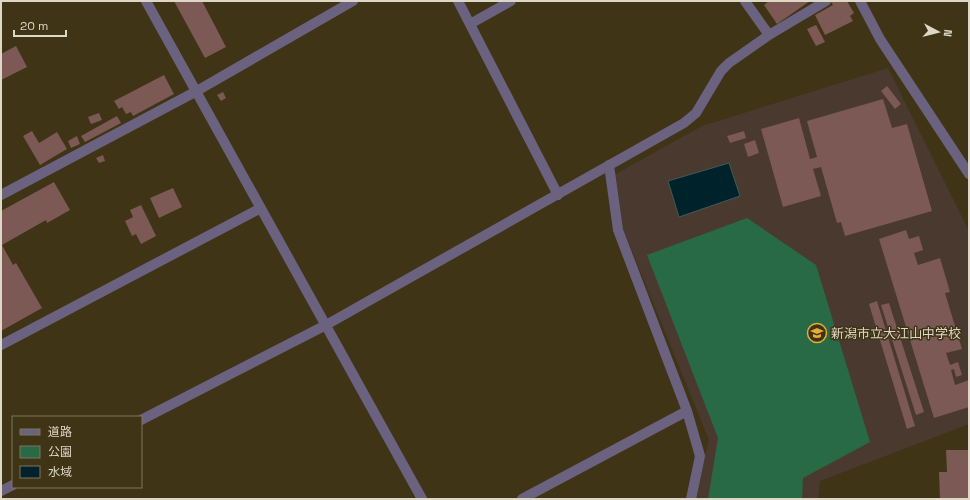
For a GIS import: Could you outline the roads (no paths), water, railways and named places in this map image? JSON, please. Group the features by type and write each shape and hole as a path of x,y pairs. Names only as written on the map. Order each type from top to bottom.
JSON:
{"street":[{"path":"146,1 195,92 422,499"},
{"path":"1,195 195,92 353,1"},
{"path":"458,1 558,195"},
{"path":"470,24 512,1"},
{"path":"745,1 769,35"},
{"path":"142,419 326,325 684,123 696,113 721,72 729,63 769,35 826,1"},
{"path":"860,1 880,39 969,174"},
{"path":"609,165 618,230 687,411 700,456 691,499"},
{"path":"1,345 261,208"},
{"path":"522,499 687,411"},
{"path":"1,492 12,486"}],"water":[{"path":"729,163 740,196 679,217 668,181"}],"place":[{"name":"新潟市立大江山中学校","path":"817,333"}]}
